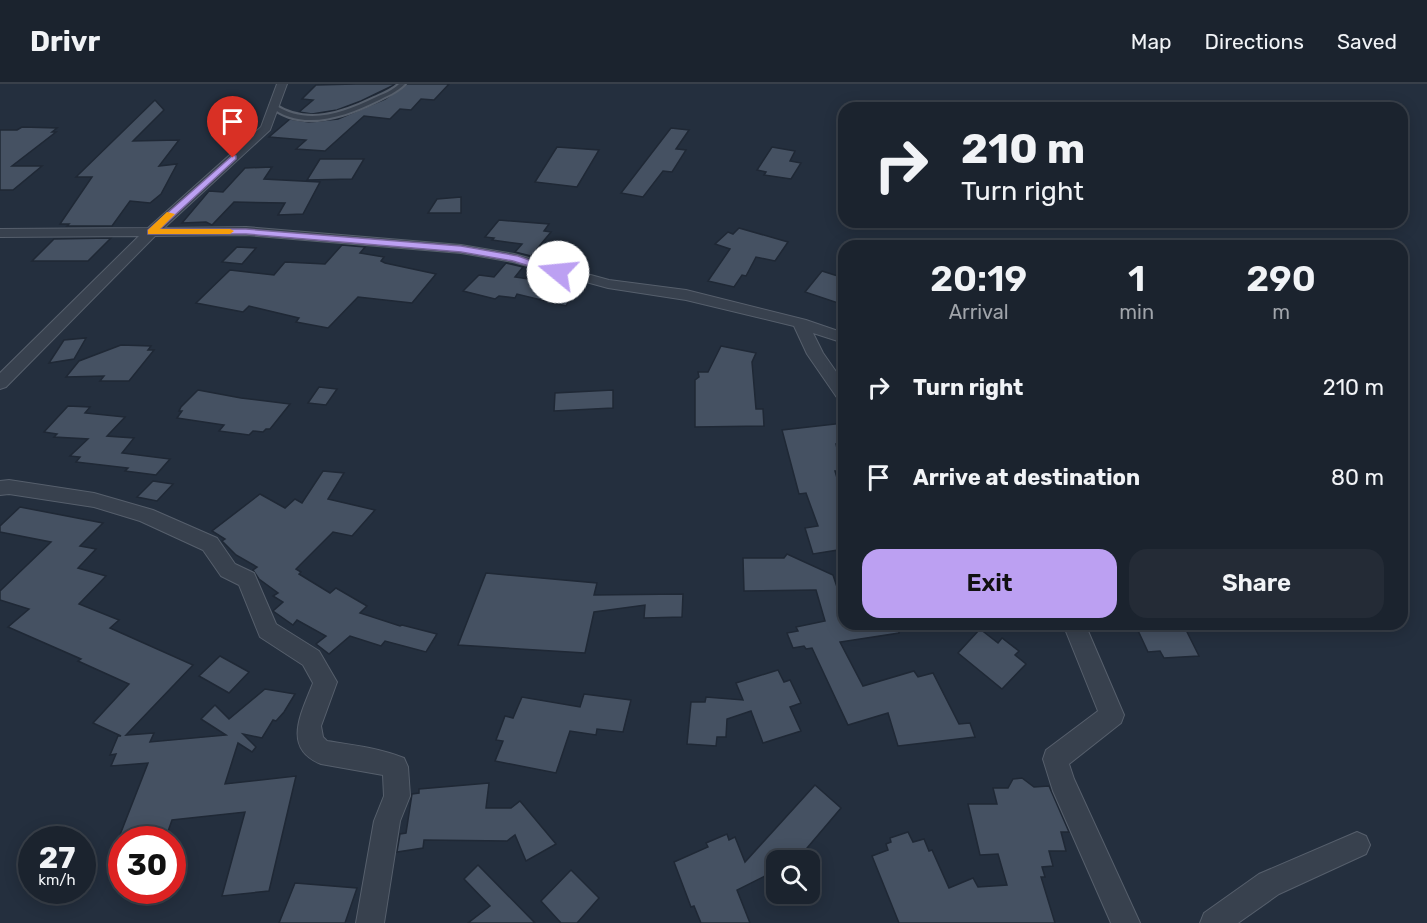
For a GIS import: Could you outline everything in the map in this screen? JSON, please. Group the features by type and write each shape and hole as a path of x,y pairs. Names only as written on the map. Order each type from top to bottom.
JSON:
{"street":[{"path":"0,384 151,232 266,128 282,84"},
{"path":"0,233 246,231 461,249 514,258 608,284 686,295 838,336"},
{"path":"800,324 814,354 838,386"},
{"path":"0,488 9,487 94,500 146,515 210,544 228,570 247,579 268,630 311,658 325,682 309,726 311,743 321,753 372,760 395,767 397,796 387,821 370,923"},
{"path":"1077,630 1112,715 1055,759 1062,782 1126,923"},
{"path":"1214,923 1269,884 1358,845"}],"lane":[{"path":"273,106 288,115 333,117 345,114 397,89 402,84"}],"building":[{"path":"396,84 337,110 312,114 299,112 313,100 302,99 316,85"},
{"path":"407,84 449,84 434,100 421,99 411,110 400,109 390,119 364,116 325,151 296,149 306,140 269,137 290,119 309,122 338,119 385,99"},
{"path":"155,100 164,110 133,141 179,140 159,166 177,164 161,194 150,203 130,201 112,226 60,224 92,177 76,177"},
{"path":"22,127 57,128 52,132 56,132 12,166 42,166 13,190 0,190 0,130 17,130"},
{"path":"671,128 689,130 676,149 686,150 672,172 663,171 643,197 621,193"},
{"path":"557,147 599,150 577,187 535,182"},
{"path":"772,147 795,151 790,161 801,163 791,179 764,175 766,172 757,170"},
{"path":"320,159 364,159 352,179 307,180"},
{"path":"272,167 264,179 320,182 303,214 278,215 285,203 234,202 212,225 206,222 182,223 209,191 223,192 245,168"},
{"path":"461,197 461,213 428,213 437,199"},
{"path":"499,220 549,224 544,231 551,232 531,256 515,252 522,244 485,237"},
{"path":"739,228 788,242 775,261 756,257 746,276 742,275 734,287 708,281 730,249 715,244 728,232 733,234"},
{"path":"111,238 88,261 32,261 54,239"},
{"path":"342,245 365,247 360,253 384,257 381,261 385,263 436,274 412,303 358,297 328,328 296,322 299,318 249,306 243,312 196,303 230,270 274,275 285,262 325,264"},
{"path":"237,247 256,248 242,264 222,262"},
{"path":"506,263 523,267 515,277 576,286 566,306 517,294 515,298 499,296 495,299 463,291 479,275 494,277"},
{"path":"822,271 838,276 838,303 805,292"},
{"path":"86,338 74,359 49,363 64,340"},
{"path":"121,345 151,346 148,350 154,350 129,381 100,381 104,376 66,377 79,361"},
{"path":"721,346 756,353 752,362 756,409 763,409 764,426 695,427 695,380 699,377 698,372 708,372"},
{"path":"319,387 337,389 326,405 308,403"},
{"path":"198,390 290,404 270,429 263,432 253,431 249,435 219,431 224,425 177,418 182,411 179,411 181,407"},
{"path":"613,390 613,408 554,411 555,393"},
{"path":"68,406 90,407 85,413 125,417 107,436 134,438 122,453 170,459 156,475 125,471 128,468 76,462 80,457 70,456 88,439 54,437 57,434 44,432"},
{"path":"838,424 838,444 836,444 838,471 835,471 838,481 838,550 813,554 805,528 818,526 806,493 799,494 782,430"},
{"path":"323,471 344,473 328,499 375,510 352,536 333,532 296,569 301,572 299,574 330,593 336,588 367,606 360,613 400,626 437,634 426,652 385,641 381,646 350,636 329,654 316,644 326,636 297,620 293,625 273,611 283,602 273,596 278,593 259,579 253,570 257,567 236,555 222,541 225,539 212,531 260,494 285,508 295,499 302,503"},
{"path":"153,481 173,484 157,501 137,497"},
{"path":"20,507 103,523 80,546 96,549 78,568 106,576 79,604 119,620 110,628 193,665 126,735 154,733 150,742 226,735 201,719 215,705 229,719 265,689 295,694 284,712 276,721 273,720 262,738 243,734 256,747 252,752 238,743 225,784 296,776 269,891 222,896 245,812 172,820 170,826 123,826 148,763 111,766 116,754 110,755 118,736 121,736 93,723 129,684 78,661 81,659 8,627 29,609 0,600 0,591 51,542 0,532 0,526"},
{"path":"787,554 833,575 838,590 838,630 899,630 899,633 840,642 863,686 914,671 918,677 933,673 959,724 970,723 975,737 898,746 888,713 848,725 812,648 806,649 804,646 793,648 787,633 798,631 796,627 825,621 816,590 744,591 743,558 784,558"},
{"path":"486,573 597,583 594,595 683,594 682,617 644,618 645,605 594,612 585,653 458,645"},
{"path":"981,630 998,643 1002,638 1019,651 1015,655 1026,664 1002,689 958,653"},
{"path":"1138,630 1186,630 1199,656 1164,658 1160,651 1148,652"},
{"path":"220,656 249,672 229,693 199,676"},
{"path":"778,670 784,682 790,680 801,703 790,707 801,731 763,743 751,711 727,719 726,737 717,737 716,746 687,744 691,702 705,702 706,697 743,700 736,683"},
{"path":"584,694 631,700 623,732 597,729 596,735 570,731 556,773 495,761 503,741 496,740 505,716 513,718 522,697 580,707"},
{"path":"1022,778 1034,787 1049,786 1069,832 1061,832 1066,851 1049,851 1053,866 1042,867 1045,877 1041,877 1055,923 899,923 872,856 888,850 886,844 891,842 890,838 908,832 913,842 924,839 929,851 932,850 949,888 973,878 978,887 1007,885 998,854 980,855 968,804 997,804 993,788 1008,788 1013,779"},
{"path":"489,783 486,808 511,808 520,801 556,844 526,861 515,835 507,841 424,840 423,848 397,852 400,834 406,833 412,794 419,793 419,789"},
{"path":"815,785 841,808 805,850 766,850 766,877 737,890 750,923 701,923 694,906 691,907 674,862 708,847 706,843 727,834 729,840 735,837 745,862"},
{"path":"478,865 535,923 468,923 490,906 464,879"},
{"path":"571,870 599,898 577,923 561,923 541,901"},
{"path":"295,883 357,888 345,923 279,923"}],"slow traffic":[{"path":"170,214 151,232 230,231"}],"route":[{"path":"233,158 151,232 246,231 311,236 340,241 461,249 514,258 558,272"}]}
